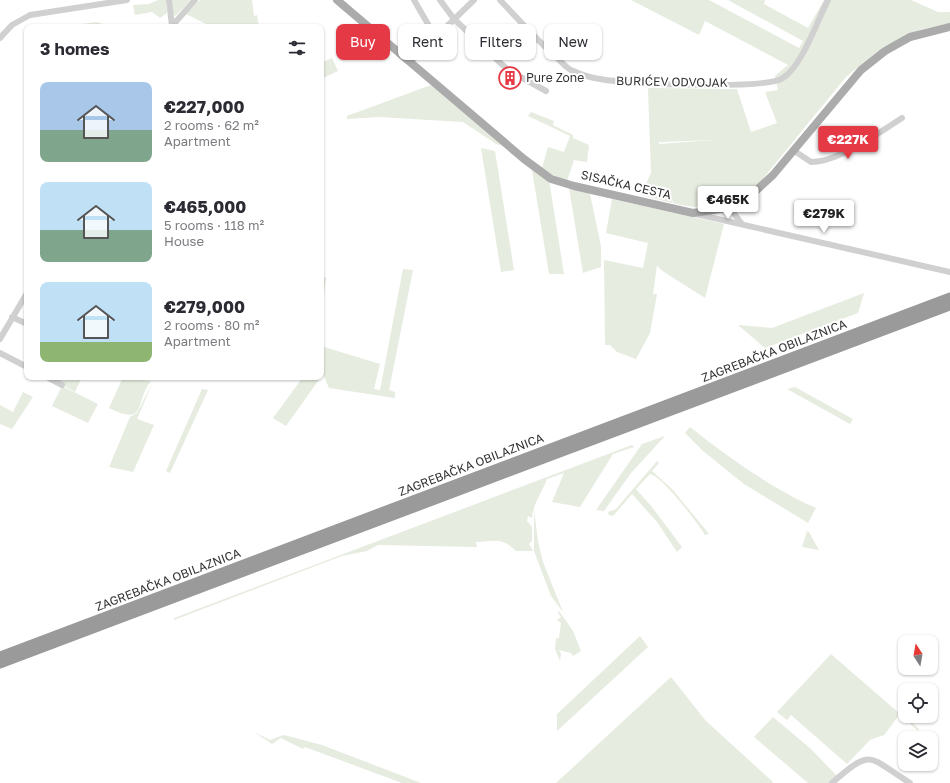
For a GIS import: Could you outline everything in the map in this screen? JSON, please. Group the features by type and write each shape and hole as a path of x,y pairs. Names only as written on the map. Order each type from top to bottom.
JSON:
{"highway":[{"name":"ZAGREBAČKA OBILAZNICA","path":"0,656 950,297"},
{"name":"ZAGREBAČKA OBILAZNICA","path":"0,664 950,306"}],"main road":[{"name":"SISAČKA CESTA","path":"337,0 524,159 551,179 574,186 693,213 719,210 733,206 748,198 759,189 794,150 846,85 873,60 885,51 910,37 950,27"}],"street":[{"path":"0,38 12,25 30,15 127,0"},
{"path":"169,0 171,24"},
{"path":"173,24 196,0"},
{"path":"414,0 428,24"},
{"path":"440,0 454,19 508,70 546,92"},
{"path":"449,24 474,0"},
{"name":"BURIĆEV ODVOJAK","path":"500,0 547,49 570,69 586,76 598,79 641,84 738,84 774,82 790,73 802,54 828,0"},
{"path":"794,150 811,162 824,160 847,150 902,118"},
{"path":"733,206 735,215 743,224"},
{"path":"693,213 950,272"},
{"path":"0,339 24,299"},
{"path":"12,317 24,323"},
{"path":"0,352 24,365"},
{"path":"53,380 62,385"},
{"path":"832,783 853,765 866,759 876,761 910,783"}],"shaded area":[{"path":"158,0 166,0 167,13 160,18 152,12 135,15 133,5 149,4"},
{"path":"172,0 191,0 175,16 173,14"},
{"path":"200,0 252,0 254,16 257,15 258,24 206,24 186,14"},
{"path":"631,0 709,0 799,48 803,41 728,0 765,0 764,4 808,28 824,0 911,0 938,12 950,12 950,23 919,30 883,47 846,77 761,181 742,198 740,188 727,191 740,189 741,198 707,207 692,207 673,203 672,198 672,203 641,195 651,173 648,88 737,89 751,132 777,123 765,92 778,90 775,76 788,65 705,21 699,35","holes":["714,140 659,144 659,142"]},
{"path":"97,22 103,24 82,24"},
{"path":"332,58 338,71 324,78 324,62"},
{"path":"431,85 504,146 496,144 463,122 379,117 347,119 347,116"},
{"path":"531,112 554,121 553,125 573,135 573,138 589,145 587,162 574,160 567,181 557,178 542,168 548,147 564,152 570,136 528,116"},
{"path":"481,148 495,151 514,270 501,272"},
{"path":"532,170 549,180 564,274 549,274"},
{"path":"569,188 590,194 601,246 601,267 583,273"},
{"path":"612,199 724,224 705,298 661,270 657,265 653,294 657,294 650,333 636,359 617,352 610,345 605,345 604,260 643,268 648,243 606,233"},
{"path":"403,269 413,270 389,390 395,392 395,398 329,388 324,376 324,347 380,364 374,389 380,390"},
{"path":"324,277 326,277 324,294"},
{"path":"864,293 858,313 765,348 738,325 772,328"},
{"path":"54,380 81,380 75,392"},
{"path":"122,380 151,381 146,389 138,410 135,413 130,415 109,408"},
{"path":"301,380 319,380 286,426 273,418"},
{"path":"153,382 137,419 154,425 133,472 109,467 130,417 137,413"},
{"path":"62,386 98,404 88,423 52,406"},
{"path":"795,387 853,419 850,424 787,389"},
{"path":"202,389 208,390 170,473 166,471"},
{"path":"23,392 33,397 12,429 0,424 0,405 13,412"},
{"path":"690,427 751,472 799,500 816,508 808,523 744,484 703,451 685,433"},
{"path":"665,436 631,473 604,511 596,510 642,444"},
{"path":"632,445 634,447 613,454 580,507 552,502 564,473 547,479 536,503 532,518 528,516 527,521 532,527 532,541 529,544 533,551 516,551 506,543 497,541 476,542 477,547 378,545 367,551 342,556 174,620 174,618"},
{"path":"657,461 659,463 652,471 673,490 709,534 705,535 688,511 671,491 656,477 650,474 636,489 652,507 682,547 677,552 657,522 632,494 613,516 609,515 608,512 616,509"},
{"path":"534,510 538,541 543,562 563,612 551,596 534,551"},
{"path":"807,531 809,532 819,550 802,547"},
{"path":"559,611 573,631 581,651 573,656 571,653 559,650 561,654 560,661 555,649 556,639 559,638 561,623 557,620 561,617 558,613"},
{"path":"640,636 648,647 557,731 557,714"},
{"path":"831,654 898,712 898,717 884,735 870,740 847,764 791,715 787,720 777,712"},
{"path":"671,677 706,721 773,782 772,783 556,783"},
{"path":"773,717 811,749 837,776 829,783 808,783 754,737"},
{"path":"910,723 912,723 919,729 918,731"},
{"path":"254,732 270,740 284,735 322,745 421,783 402,783 305,747 303,749 281,738 272,744"}],"place":[{"name":"Pure Zone","path":"510,78"}]}
